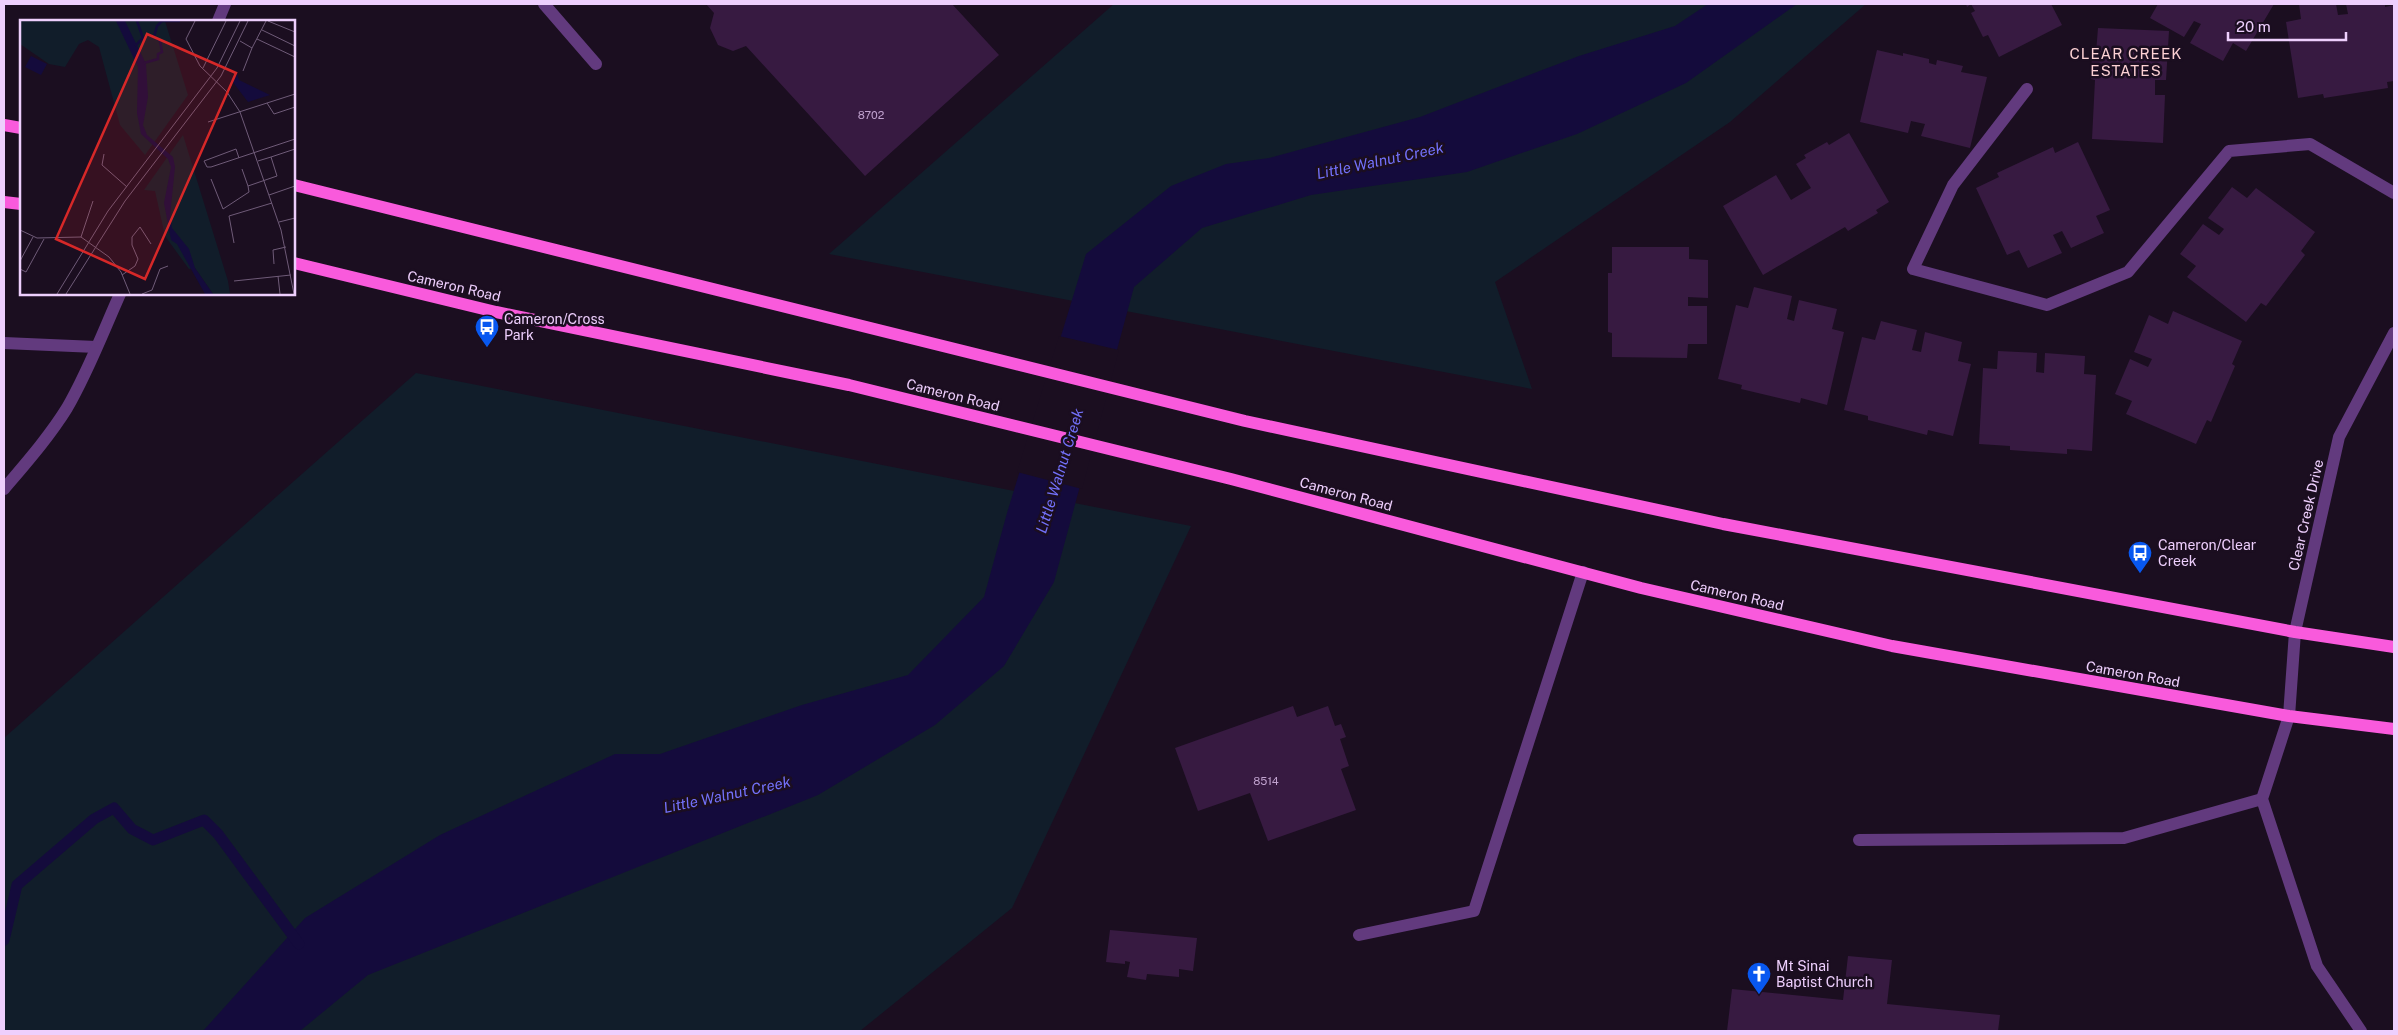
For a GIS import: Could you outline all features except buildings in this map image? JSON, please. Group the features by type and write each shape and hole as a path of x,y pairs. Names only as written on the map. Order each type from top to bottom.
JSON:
{"main road":[{"path":"4,125 20,128"},
{"path":"295,185 1246,421 1723,524 2295,632 2394,647"},
{"path":"4,202 20,204"},
{"name":"Cameron Road","path":"295,264 496,312 849,385 1231,479 1641,588 1892,646 2289,716 2394,729"}],"street":[{"path":"218,20 225,4"},
{"path":"544,4 596,64"},
{"path":"2027,88 1953,185 1913,269 2047,305 2128,272 2229,151 2310,144 2394,193"},
{"path":"4,489 50,433 66,409 81,382 120,295"},
{"name":"Clear Creek Drive","path":"2262,799 2289,716 2295,632 2339,437 2394,333"},
{"path":"4,343 96,347"},
{"path":"1359,935 1474,911 1583,572"},
{"path":"1859,840 2124,838 2262,799 2317,966 2361,1031"}],"shaded area":[{"path":"1114,4 1866,4 1730,122 1495,282 1532,389 829,254"},
{"path":"416,373 1191,526 1012,908 860,1031 4,1031 4,738"}],"water":[{"name":"Little Walnut Creek","path":"1708,4 1797,4 1686,83 1577,134 1467,172 1311,195 1202,228 1134,287 1054,582 1004,666 935,725 818,795 368,975 300,1031 203,1031 305,918 440,835 615,754 660,754 802,705 908,675 984,597 1007,513 1086,254 1171,186 1226,164 1269,158 1420,117 1579,56 1675,26"}],"pier":[{"path":"1059,336 1119,350 1082,489 1017,472"}],"waterway":[{"path":"4,940 17,885 94,819 114,808 132,829 153,840 204,820 218,834 299,944"}],"place":[{"name":"Cameron/Cross Park","path":"487,348"},
{"name":"Cameron/Clear Creek","path":"2140,574"},
{"name":"Mt Sinai Baptist Church","path":"1759,995"}],"district":[{"name":"CLEAR CREEK ESTATES","path":"2126,62"}]}
